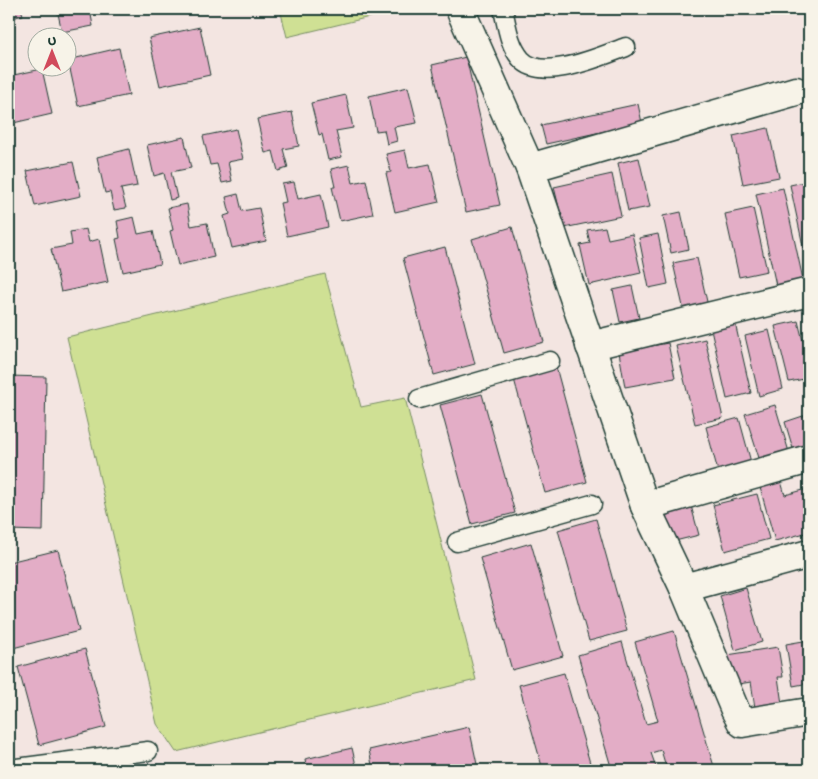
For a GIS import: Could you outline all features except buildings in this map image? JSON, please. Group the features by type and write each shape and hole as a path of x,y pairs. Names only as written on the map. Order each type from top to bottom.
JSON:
{"street":[{"path":"460,9 530,168 645,506 684,588 742,723 809,712"},
{"path":"530,168 796,91"},
{"path":"590,346 809,292"},
{"path":"645,506 809,459"},
{"path":"684,588 809,554"}],"lane":[{"path":"503,9 510,42 522,60 538,68 564,68 626,47"},
{"path":"419,399 550,361"},
{"path":"457,542 592,504"},
{"path":"9,769 148,751"}],"green space":[{"path":"280,9 403,9 287,37"},
{"path":"325,274 361,407 405,398 476,680 176,752 157,724 67,337"}]}
